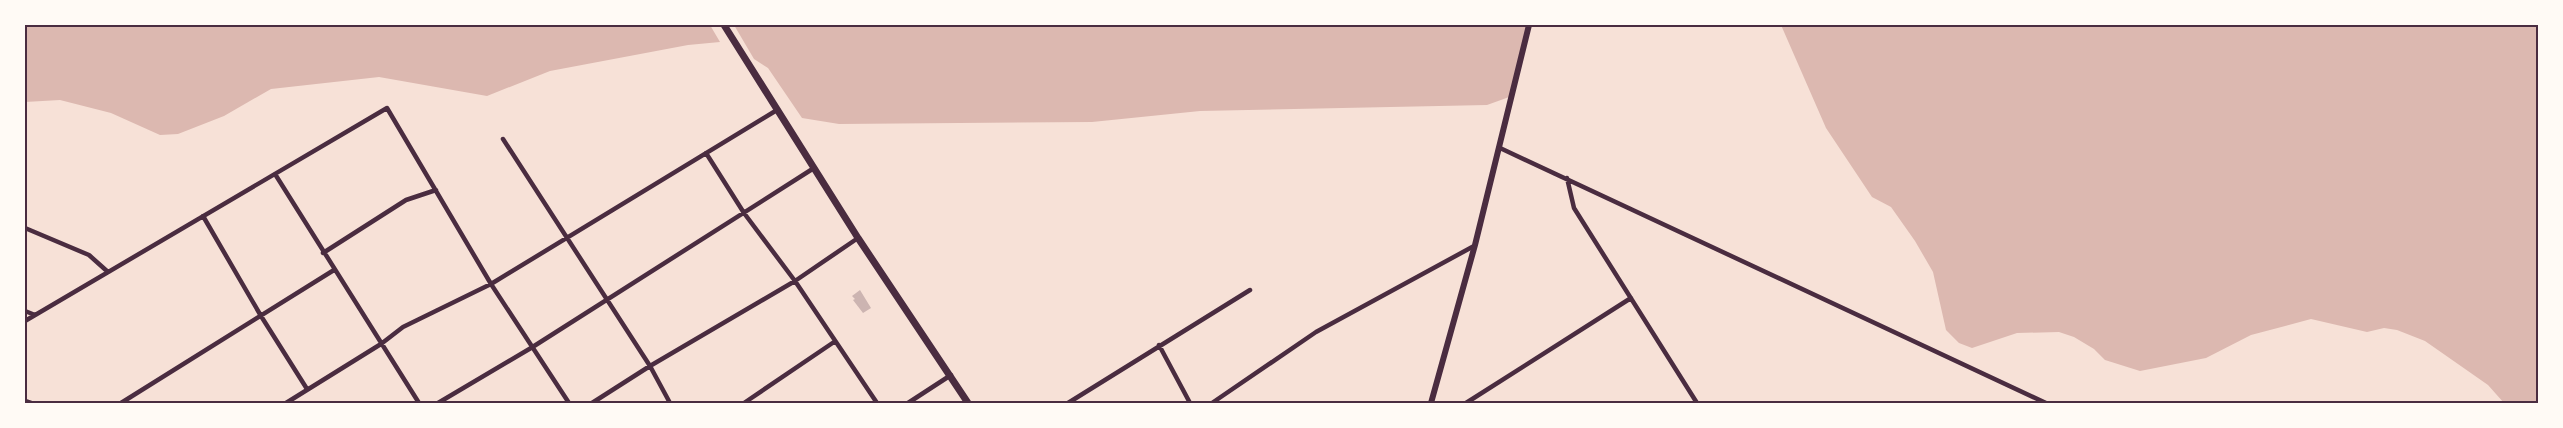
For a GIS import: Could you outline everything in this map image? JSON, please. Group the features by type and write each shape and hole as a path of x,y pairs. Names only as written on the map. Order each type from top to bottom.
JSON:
{"highway":[{"path":"724,25 858,238 968,403"}],"main road":[{"path":"1431,403 1475,245 1529,25"}],"street":[{"path":"25,321 387,108 491,284 531,348 569,403"},
{"path":"286,403 381,344 403,327 491,284 777,110"},
{"path":"503,140 650,366 670,403"},
{"path":"1500,148 2046,403"},
{"path":"706,153 744,213 795,281 834,342 877,403"},
{"path":"438,403 531,348 814,168"},
{"path":"275,174 419,403"},
{"path":"1567,178 1574,208 1697,403"},
{"path":"324,253 406,200 436,190"},
{"path":"203,216 261,316 307,389"},
{"path":"25,228 89,255 108,272"},
{"path":"592,403 650,366 795,281 858,238"},
{"path":"1212,403 1316,332 1475,245"},
{"path":"121,403 334,270"},
{"path":"1068,403 1250,290"},
{"path":"1466,403 1631,298"},
{"path":"25,311 34,315"},
{"path":"744,403 834,342"},
{"path":"1159,345 1190,403"},
{"path":"908,403 951,375"},
{"path":"25,401 30,403"}],"shaded area":[{"path":"25,25 710,25 720,42 688,45 550,71 487,96 379,77 271,89 224,116 178,134 160,135 111,113 60,100 25,102"},
{"path":"734,25 1529,25 1512,96 1487,105 1200,111 1092,122 839,124 802,118 768,68 754,59"},
{"path":"1781,25 2538,25 2538,403 2504,403 2488,385 2425,341 2397,330 2384,328 2367,332 2311,319 2251,335 2206,358 2140,371 2105,360 2094,349 2074,337 2059,332 2017,333 1972,348 1959,343 1946,330 1933,272 1915,241 1891,207 1872,197 1826,128"}],"building":[{"path":"860,290 871,308 863,313 852,296"}]}
